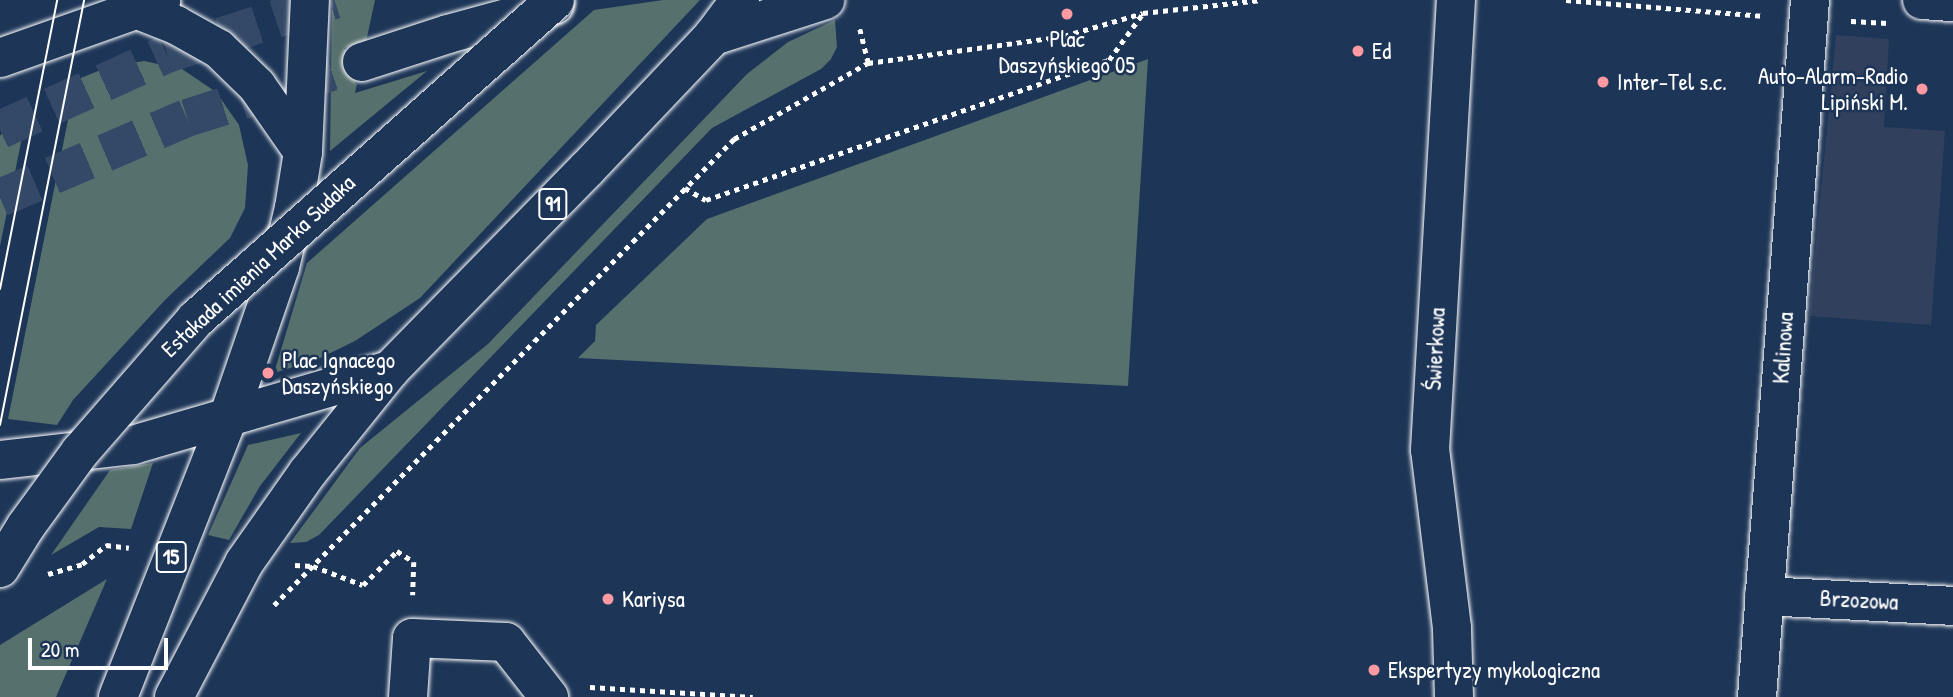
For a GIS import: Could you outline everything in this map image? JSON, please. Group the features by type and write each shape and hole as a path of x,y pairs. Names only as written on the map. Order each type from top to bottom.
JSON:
{"main road":[{"name":"15","path":"118,697 228,418 280,267 294,208 303,152 310,0"},
{"name":"Estakada imienia Marka Sudaka","path":"0,568 26,526 80,452 196,319 555,0"},
{"path":"362,62 447,34 572,0"},
{"name":"91","path":"5,454 133,445 390,370 712,36 740,0"},
{"path":"712,36 825,0"},
{"name":"Świerkowa","path":"1454,697 1452,628 1430,450 1456,0"},
{"path":"1910,12 1953,2"},
{"path":"0,58 151,5 176,25 219,49 257,86 303,152"},
{"name":"Kalinowa","path":"1757,697 1809,9"},
{"path":"174,697 244,563 308,472 390,370"},
{"name":"Brzozowa","path":"1764,596 1953,606"},
{"path":"408,697 412,638 506,642 541,688"}],"path":[{"path":"412,638 414,562 397,551 363,585 313,566 734,139 868,63 1064,36 1143,13 1261,0"},
{"path":"1566,0 1910,12"},
{"path":"685,188 706,200 1109,60 1143,13"},
{"path":"858,26 868,63"},
{"path":"541,688 563,685 753,697"}],"shaded area":[{"path":"1836,35 1889,39 1884,127 1945,131 1931,325 1809,316"}],"green space":[{"path":"332,0 375,0 355,93 427,71 330,151"},
{"path":"663,0 700,0 420,298 355,341 316,360 274,373 307,263 594,10"},
{"path":"835,20 837,47 831,59 821,69 712,128 319,535 306,542 290,543 360,448 488,344 747,74 788,42"},
{"path":"1148,59 1128,386 578,358 595,341 596,325 707,219"},
{"path":"144,61 182,69 216,92 239,125 248,165 245,208 230,238 165,300 73,400 57,425 8,419 76,80 108,67"},
{"path":"28,108 0,246 0,136 11,121"},
{"path":"301,433 260,486 229,540 208,535 248,445"},
{"path":"153,463 131,529 99,527 51,555 110,470"},
{"path":"107,579 56,697 0,697 0,645"}],"tunnel":[{"path":"0,130 167,54 334,0"},
{"path":"0,198 187,118 362,62"}],"tram line":[{"path":"0,289 57,0"},
{"path":"0,425 84,0"}],"place":[{"name":"Plac Daszyńskiego 05","path":"1067,14"},
{"name":"Ed","path":"1358,51"},
{"name":"Inter-Tel s.c.","path":"1603,82"},
{"name":"Auto-Alarm-Radio Lipiński M.","path":"1922,89"},
{"name":"Plac Ignacego Daszyńskiego","path":"268,373"},
{"name":"Kariysa","path":"608,599"},
{"name":"Ekspertyzy mykologiczna","path":"1374,670"}]}
